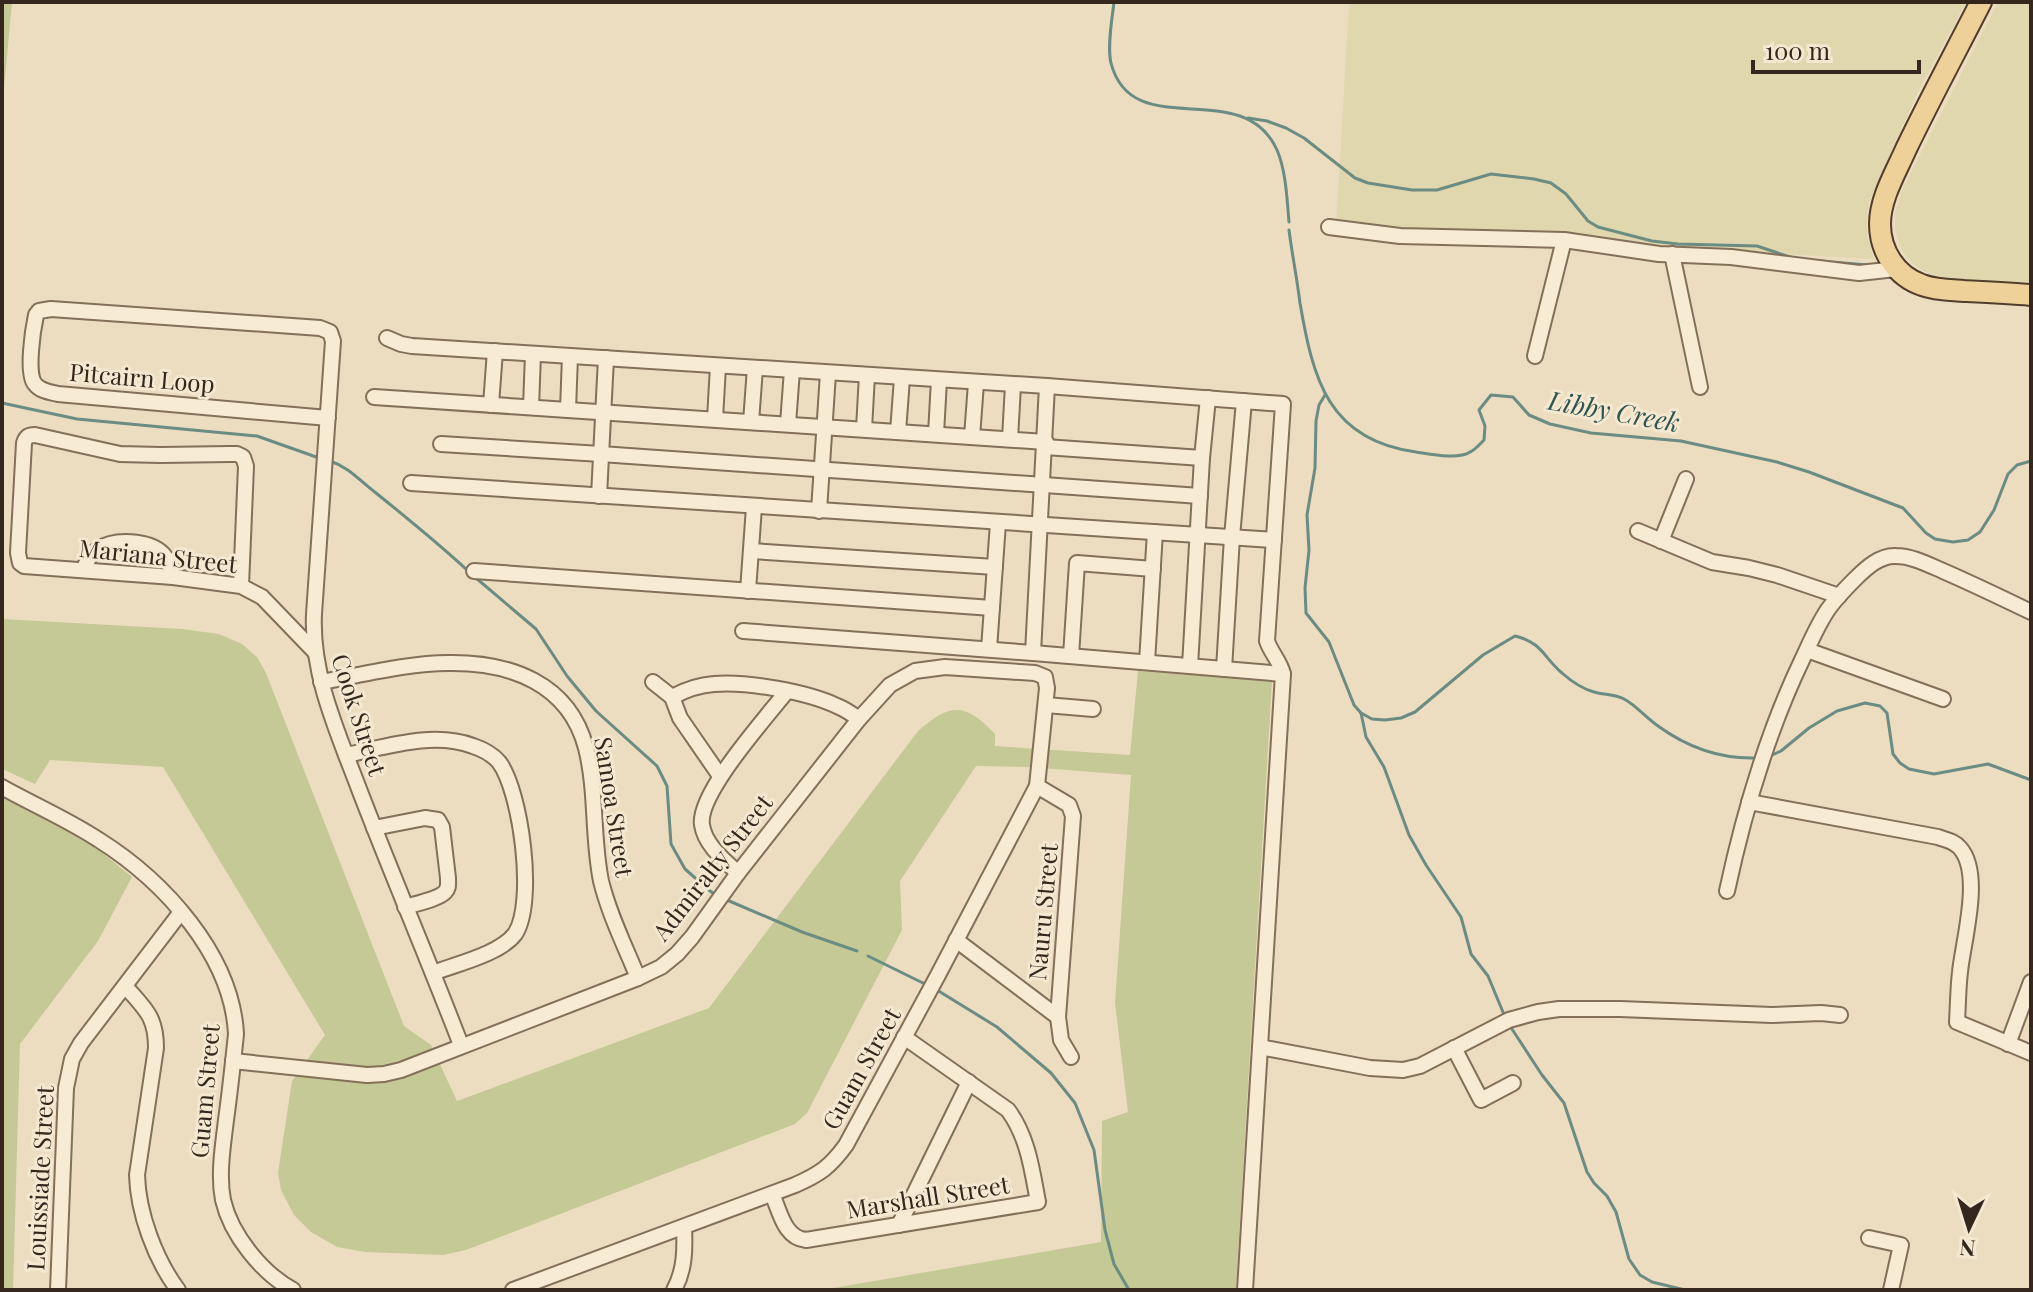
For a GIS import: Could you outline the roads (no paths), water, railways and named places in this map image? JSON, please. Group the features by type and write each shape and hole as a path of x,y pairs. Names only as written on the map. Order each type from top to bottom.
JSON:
{"main road":[{"path":"1981,2 1929,100 1885,199 1881,237 1896,269 1921,285 1938,289 2031,295"}],"street":[{"path":"1329,227 1400,236 1564,240 1659,254 1731,257 1859,273 1896,269"},
{"path":"1535,356 1564,240"},
{"path":"1672,254 1700,387"},
{"name":"Pitcairn Loop","path":"328,418 58,394 36,386 30,371 35,321 39,311 44,309 320,328 330,332"},
{"name":"Cook Street","path":"330,332 333,341 314,614 315,652 321,682 346,755 461,1045"},
{"path":"387,338 401,344 533,354 1283,404 1267,641 1283,674 1245,1290"},
{"path":"491,405 495,351"},
{"path":"531,407 533,354"},
{"path":"568,410 570,356"},
{"path":"599,496 606,358"},
{"path":"715,419 718,366"},
{"path":"751,422 755,368"},
{"path":"788,424 792,370"},
{"path":"819,511 828,373"},
{"path":"864,429 867,375"},
{"path":"898,432 902,378"},
{"path":"936,434 939,380"},
{"path":"972,437 976,383"},
{"path":"1010,439 1013,385"},
{"path":"1033,653 1047,386"},
{"path":"374,397 1010,439 1202,458"},
{"path":"1190,666 1208,398"},
{"path":"1224,669 1244,401"},
{"name":"Mariana Street","path":"241,586 246,466 243,457 237,454 120,454 29,435 24,443 20,563 31,568 173,577 241,586 262,597 315,652"},
{"path":"441,444 1200,496"},
{"path":"1661,541 1686,479"},
{"path":"411,483 1274,540"},
{"path":"748,591 754,507"},
{"path":"989,649 998,523"},
{"path":"1638,531 1712,562 1749,568 1839,596"},
{"path":"1147,662 1155,532"},
{"path":"83,570 97,549 119,543 134,543 156,548 163,554 169,561 173,577"},
{"path":"751,551 995,567"},
{"path":"1727,891 1749,802 1779,714 1817,628 1839,596 1866,569 1885,557 1908,558 2031,612"},
{"path":"1071,656 1077,563 1153,569"},
{"path":"474,571 992,608"},
{"path":"743,631 1283,674"},
{"path":"1807,650 1943,699"},
{"name":"Samoa Street","path":"321,682 425,664 470,664 530,677 563,702 581,733 586,750 594,796 598,861 606,900 638,978"},
{"name":"Admiralty Street","path":"233,1061 367,1075 384,1074 638,978 661,967 692,937 738,873 859,719 890,685 915,671 945,667 1035,673 1045,677"},
{"name":"Guam Street","path":"513,1290 548,1284 772,1194 822,1172 835,1160 928,994 1037,786 1046,705 1045,677"},
{"path":"653,682 672,697 680,718 720,776"},
{"path":"672,697 692,688 738,684 821,699 859,719"},
{"path":"738,873 709,843 702,827 701,812 720,776 787,691"},
{"path":"1046,705 1093,709"},
{"path":"346,755 409,742 455,741 474,746 498,761 513,793 525,868 525,906 521,922 515,934 492,951 433,973"},
{"name":"Nauru Street","path":"1037,786 1069,805 1073,816 1058,1017 1061,1040 1071,1057"},
{"name":"Guam Street","path":"2,787 99,839 128,861 181,912 206,944 231,996 235,1016 236,1034 221,1178 224,1202 237,1233 253,1256 270,1275 293,1290"},
{"path":"1749,802 1938,837 1954,842 1962,849 1969,872 1971,900 1959,973 1957,1022 2031,1053"},
{"path":"374,828 432,818 438,820 442,827 448,878 446,892 405,907"},
{"name":"Louissiade Street","path":"58,1290 66,1088 72,1059 181,912"},
{"path":"956,940 1058,1017"},
{"path":"2008,1044 2031,982"},
{"path":"125,986 153,1021 156,1034 137,1175 138,1195 163,1266 178,1290"},
{"path":"1260,1047 1386,1070 1403,1070 1420,1066 1509,1020 1559,1009 1840,1015"},
{"name":"Marshall Street","path":"772,1194 787,1229 798,1239 806,1240 1038,1202 1030,1159 1018,1123 1008,1110 904,1037"},
{"path":"1454,1048 1481,1100 1513,1083"},
{"path":"899,1225 969,1082"},
{"path":"674,1290 684,1263 684,1227"},
{"path":"1869,1238 1901,1245 1891,1290"}],"waterway":[{"name":"Libby Creek","path":"1114,2 1110,56 1123,87 1141,100 1164,107 1240,116 1261,128 1280,158 1289,222"},
{"path":"1248,118 1286,128 1304,138 1355,178 1368,183 1412,190 1437,190 1491,174 1534,179 1551,183 1566,194 1588,221 1598,227 1652,241 1757,246 1793,258"},
{"name":"Libby Creek","path":"1289,230 1305,331 1319,380 1344,420 1386,445 1436,455 1465,454 1484,440 1485,426 1479,410 1491,395 1513,397 1529,415 1550,424 1591,433 1681,441 1809,472 1903,508 1926,533 1935,539 1953,542 1968,540 1980,532 1994,510 2008,474 2017,465 2031,461"},
{"path":"1820,261 1868,265"},
{"path":"1325,395 1316,421 1315,468 1307,515 1306,613 1329,642 1354,705 1361,713 1372,719 1385,720 1415,712 1483,655 1515,636 1531,642 1577,684 1594,692 1624,699 1681,740 1717,754 1756,758"},
{"path":"2,403 77,419 257,436 319,458"},
{"path":"330,461 354,475 467,570"},
{"path":"476,578 536,629 567,676 596,711 657,766 667,786 671,844 685,869 716,895"},
{"path":"1770,756 1837,711 1865,703 1880,706 1887,713 1893,754 1909,769 1934,774 1988,764 2031,780"},
{"path":"1361,713 1366,737 1384,767 1409,835 1461,917 1471,954 1488,976 1505,1017"},
{"path":"727,900 857,951"},
{"path":"868,956 927,985"},
{"path":"937,990 997,1027 1051,1073 1075,1103 1094,1150 1105,1230 1114,1264 1129,1290"},
{"path":"1510,1026 1564,1103 1587,1172 1616,1212 1629,1259 1640,1275 1652,1282 1685,1290"}]}
